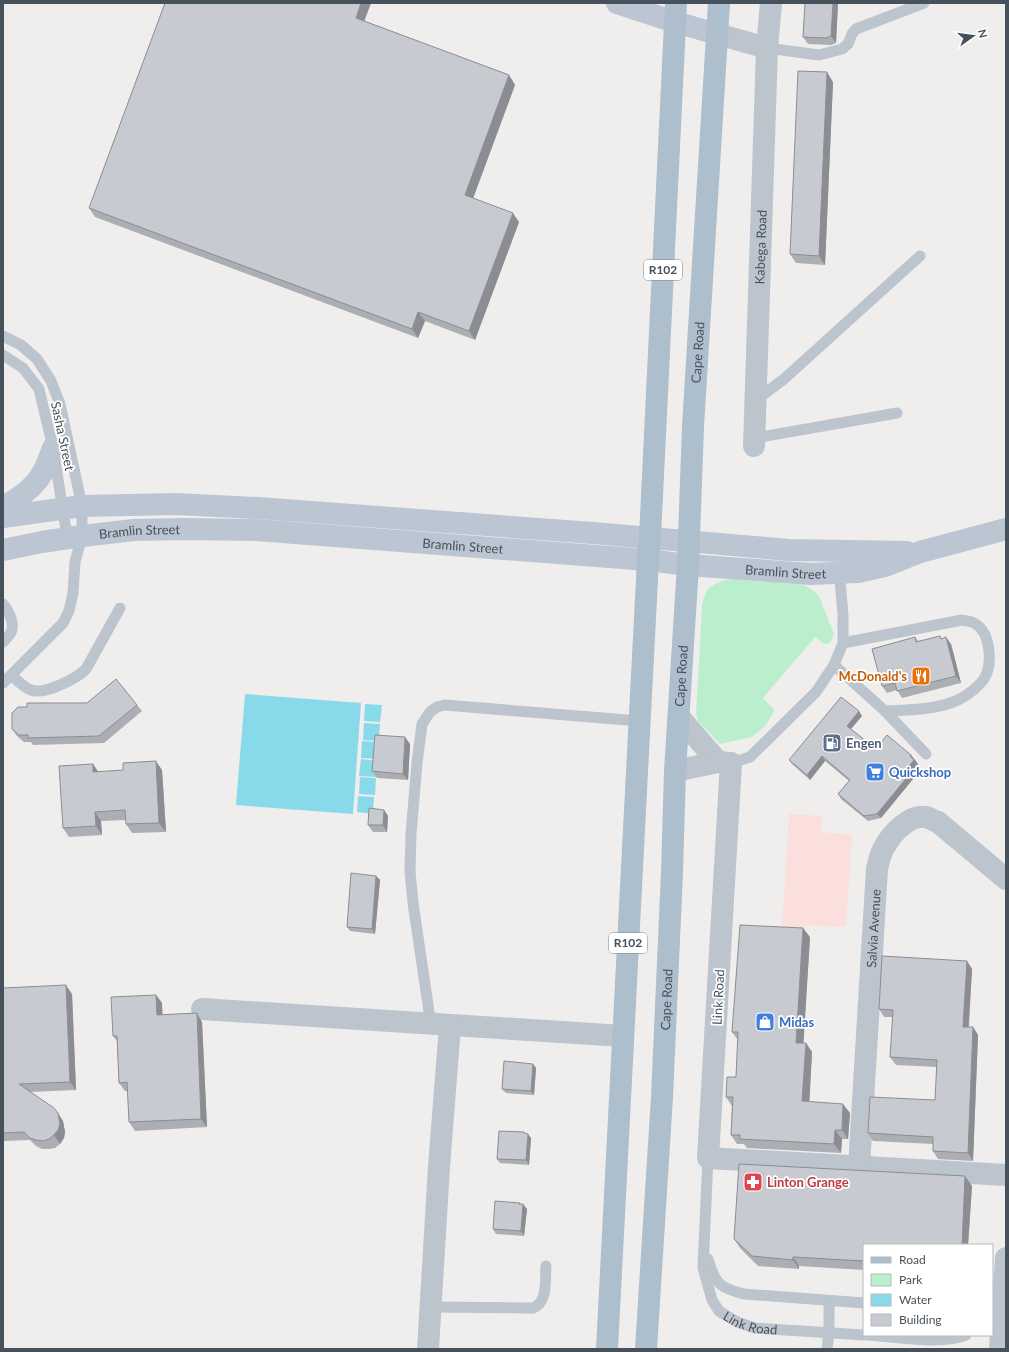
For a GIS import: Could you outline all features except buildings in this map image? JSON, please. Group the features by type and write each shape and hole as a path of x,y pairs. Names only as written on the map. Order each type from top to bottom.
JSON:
{"main road":[{"path":"617,3 676,13 717,34"},
{"name":"Cape Road","path":"646,1349 662,1081 672,872 675,771 688,565 693,426 719,3"},
{"name":"R102","path":"607,1349 676,13"},
{"path":"3,507 15,500 32,486 43,473 53,448"},
{"name":"Bramlin Street","path":"3,517 72,507 176,504 258,508 650,537 789,550 920,552"},
{"name":"Bramlin Street","path":"3,550 74,537 134,530 256,530 811,574 858,572 885,566 920,552 1006,529"}],"street":[{"name":"Kabega Road","path":"755,442 767,48 770,3"},
{"path":"717,34 767,48"},
{"path":"679,717 725,762"},
{"path":"675,771 725,762"},
{"name":"Link Road","path":"708,1158 725,762"},
{"name":"Salvia Avenue","path":"859,1166 877,870 885,845 902,826 916,818 928,818 938,822 1006,879"},
{"path":"202,1009 623,1036"},
{"path":"428,1349 439,1166 441,1025"},
{"path":"708,1158 1006,1175"},
{"path":"1000,1349 997,1310 1006,1258"}],"lane":[{"path":"767,48 819,55 842,49 848,44 856,29 924,3"},
{"path":"756,400 784,379 920,256"},
{"name":"Sasha Street","path":"3,336 21,345 37,359 51,381 60,404 74,537"},
{"name":"Sasha Street","path":"3,355 23,368 39,389 53,448 72,507"},
{"path":"755,442 897,413"},
{"path":"3,683 63,623 69,611 74,593 75,562 72,507"},
{"path":"725,762 750,757 816,692 834,665 843,643 843,615 837,551"},
{"path":"3,604 10,615 11,627 11,634 3,642"},
{"path":"11,675 30,690 36,691 46,691 80,675 86,669 120,608"},
{"path":"843,643 962,620 974,623 981,629 989,650 989,668 983,679 972,691 960,699 946,704 912,710 885,711"},
{"path":"834,665 885,711 926,754"},
{"path":"441,1025 413,903 410,872 411,834 422,724 430,712 437,707 445,705 640,721"},
{"name":"Link Road","path":"708,1158 703,1268 712,1300 719,1311 737,1322 755,1328 863,1335"},
{"name":"Link Road","path":"704,1245 710,1268 715,1278 718,1283 727,1290 744,1294 829,1302 863,1303"},
{"path":"430,1307 534,1308 541,1304 544,1296 546,1266"},
{"path":"827,1349 829,1332 829,1302"},
{"path":"882,1336 936,1340 954,1339 963,1336"}],"shaded area":[{"path":"789,814 822,816 821,832 852,835 846,927 806,925 805,930 782,929"}],"green space":[{"path":"732,579 804,585 813,590 819,596 834,634 830,643 824,644 815,637 763,698 775,710 765,726 752,737 720,744 698,721 696,713 702,608 705,595 711,587 725,580"}],"water":[{"path":"245,694 361,703 353,814 236,805"},
{"path":"365,704 382,705 380,722 364,721"},
{"path":"364,723 380,724 379,741 363,740"},
{"path":"362,741 379,742 377,759 361,758"},
{"path":"361,759 377,761 376,777 359,776"},
{"path":"360,777 376,778 375,795 359,794"},
{"path":"358,796 374,797 373,814 357,812"}],"place":[{"name":"McDonald's","path":"921,676"},
{"name":"Engen","path":"832,743"},
{"name":"Quickshop","path":"875,772"},
{"name":"Midas","path":"765,1022"},
{"name":"Linton Grange","path":"753,1182"}]}
